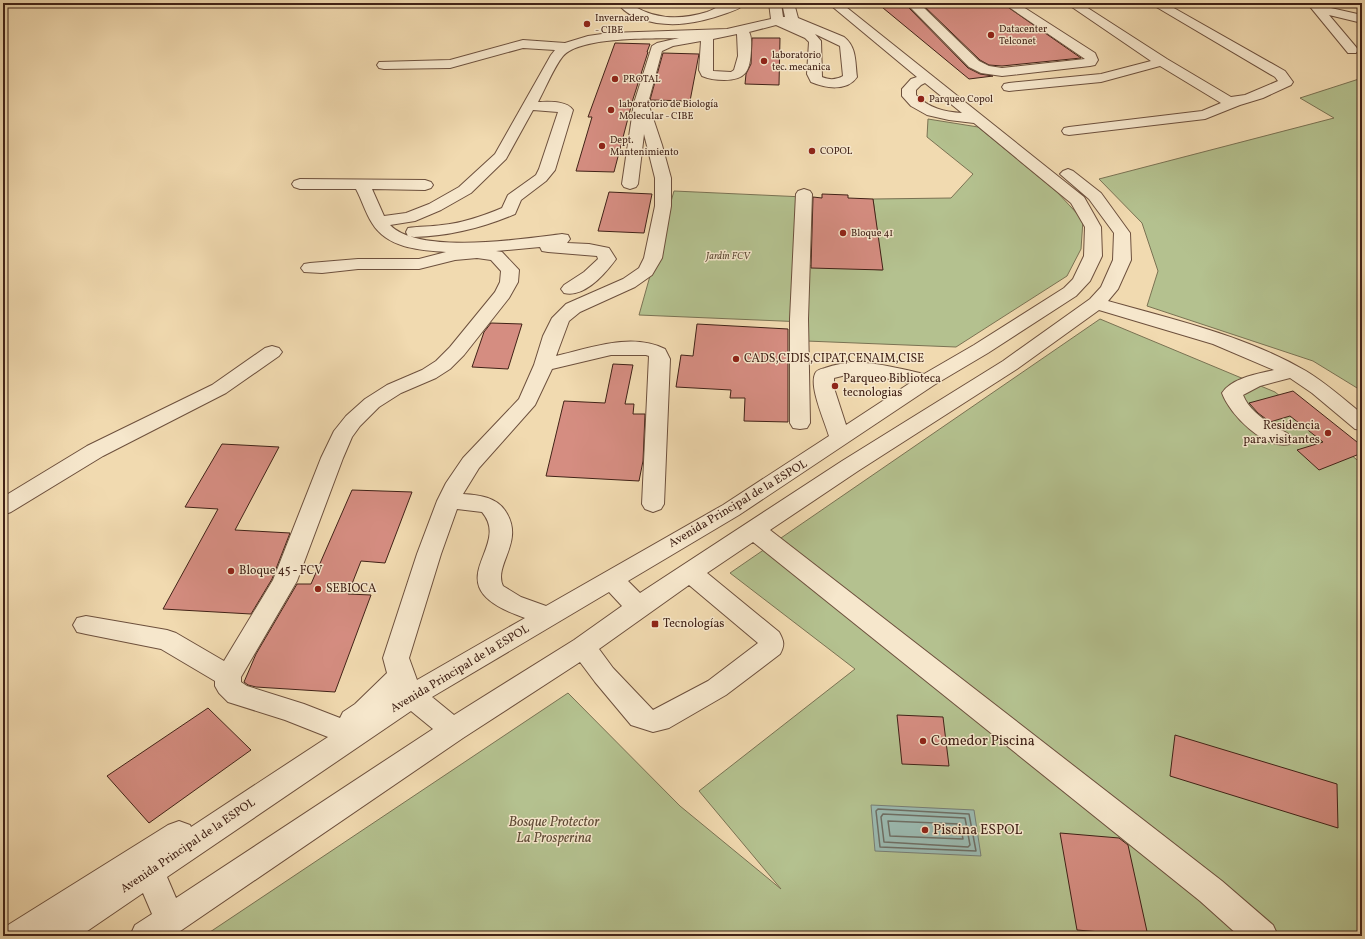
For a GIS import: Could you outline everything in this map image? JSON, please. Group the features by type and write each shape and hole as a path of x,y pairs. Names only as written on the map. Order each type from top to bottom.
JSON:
{"street":[{"path":"627,3 626,6 639,15 656,20 668,21 687,20 708,16 740,3"},
{"path":"775,3 777,21"},
{"path":"788,3 792,20"},
{"name":"Avenida Principal de la ESPOL","path":"53,936 150,872 346,732 365,712 406,686 549,617 732,510 927,381 981,349 1070,292 1081,281 1093,256 1093,227 1078,200 834,3"},
{"path":"150,872 158,927 453,730 583,647 638,607 850,466 1010,365 1102,296 1122,260 1122,233 1095,196 855,3"},
{"path":"916,3 913,4 974,64 986,70 1002,72 1090,62 1092,60 1090,56 1009,3"},
{"path":"1072,3 1162,62 1228,101 1235,102"},
{"path":"1069,131 1205,115 1235,102 1270,90 1286,82 1280,74 1157,3"},
{"path":"1314,6 1333,7 1362,19"},
{"path":"1314,6 1352,50"},
{"path":"630,184 641,103 656,49 661,46 777,21 792,20 840,40 845,44 847,48 850,78 846,82 836,84 824,83 816,79 814,74 815,41 813,38 777,21"},
{"path":"1340,36 1354,31 1362,23"},
{"path":"706,36 707,73 722,76 735,76 739,75 742,70 745,45 744,34 740,30"},
{"path":"384,65 450,64 523,44 566,47 588,40 609,37 725,32"},
{"path":"382,226 409,218 435,207 465,190 500,156 557,55 566,47"},
{"path":"1009,87 1101,78 1162,62"},
{"path":"927,78 916,82 910,89 909,96 917,105 947,116 978,119"},
{"path":"453,730 406,686 396,658 428,554 448,501 457,483 471,462 528,401 544,365 553,336 562,318 572,308 629,282 646,271 654,258 663,206 663,178 655,145 641,103"},
{"path":"382,226 434,232 476,225 509,211 514,198 537,182 547,170 566,110 558,107 528,106"},
{"path":"300,184 425,185"},
{"path":"361,184 382,226 396,238 420,245 502,247 555,243 589,248 603,252 607,259 596,272 570,289"},
{"path":"800,423 798,319 804,194"},
{"path":"310,268 358,264 419,264 455,255 477,253 496,256 510,270 509,282 503,294 457,351 443,365 429,374 394,390 372,403 353,421 342,436 332,458 316,503 285,580 228,676 228,686 238,694 346,732"},
{"path":"1081,281 1102,296 1233,345 1292,372 1312,384 1362,424"},
{"path":"544,365 611,349 650,349 658,353 660,359 653,504"},
{"path":"981,349 1010,365"},
{"path":"3,507 95,451 219,389 272,352"},
{"path":"840,438 824,388 824,375 830,371 854,369 902,375 927,381"},
{"path":"1282,439 1268,432 1245,414 1234,401 1232,393 1241,386 1264,378 1292,372"},
{"path":"821,452 850,466"},
{"path":"448,501 476,503 491,508 501,520 501,536 489,575 493,590 502,599 549,617"},
{"path":"754,530 1211,891 1262,936"},
{"path":"583,647 604,675 641,717 646,720 659,720 717,688 771,646 771,643 770,639 690,572"},
{"path":"612,580 638,607"},
{"path":"86,625 167,640 228,676"},
{"path":"19,936 346,732"}],"green space":[{"path":"1362,78 1362,391 1313,361 1147,306 1158,271 1142,223 1099,179 1334,118 1300,98"},
{"name":"Jardín FCV","path":"928,119 978,127 1057,192 1083,220 1081,249 1067,276 956,347 806,341 805,322 639,315 674,191 804,197 804,265 882,270 873,199 951,198 973,174 927,137"},
{"name":"Bosque Protector La Prosperina","path":"1100,319 1275,392 1362,464 1362,936 204,936 568,693 680,806 781,889 699,791 855,669 730,573"}],"water":[{"name":"Piscina ESPOL","path":"871,805 974,810 981,856 875,851"}],"building":[{"path":"877,3 907,3 908,7 968,68 980,74 993,76 969,79"},
{"path":"923,3 1002,3 1081,58 1002,66 989,65 980,60 923,5"},
{"name":"laboratorio tec. mecanica","path":"752,38 780,38 779,85 745,84 746,74 751,64"},
{"path":"615,43 650,44 633,99 614,172 576,171 592,117 588,117"},
{"path":"663,53 699,54 690,101 650,100"},
{"path":"609,192 652,194 644,233 598,231"},
{"name":"Bloque 41","path":"822,194 848,195 848,198 873,199 883,270 811,268 813,197 822,198"},
{"path":"491,323 522,324 508,369 472,367 484,332"},
{"name":"CADS,CIDIS,CIPAT,CENAIM,CISE","path":"697,324 788,329 788,422 744,421 745,398 730,398 731,390 676,387 681,355 693,356"},
{"path":"613,364 633,365 625,404 634,404 633,414 645,414 643,461 639,481 546,476 564,401 605,403"},
{"name":"Residencia para visitantes","path":"1293,391 1362,446 1362,453 1319,470 1297,450 1323,442 1290,416 1270,422 1258,413 1249,403"},
{"name":"Bloque 45 - FCV","path":"222,444 279,447 235,530 290,533 272,579 251,614 163,609 218,509 185,507"},
{"name":"SEBIOCA","path":"352,490 412,492 385,563 361,561 348,594 371,595 335,692 256,687 248,685 244,682 256,654 297,584 311,584"},
{"path":"208,708 251,750 149,823 107,776"},
{"name":"Comedor Piscina","path":"897,715 943,717 949,766 902,764"},
{"path":"1175,735 1337,784 1338,828 1170,776"},
{"path":"1060,833 1119,838 1128,845 1148,936 1077,930"}],"place":[{"name":"Invernadero - CIBE","path":"587,24"},
{"name":"Datacenter Telconet","path":"991,35"},
{"name":"laboratorio tec. mecanica","path":"764,61"},
{"name":"PROTAL","path":"615,79"},
{"name":"Parqueo Copol","path":"921,99"},
{"name":"laboratorio de Biología Molecular - CIBE","path":"611,110"},
{"name":"Dept. Mantenimiento","path":"602,146"},
{"name":"COPOL","path":"812,151"},
{"name":"Bloque 41","path":"843,233"},
{"name":"CADS,CIDIS,CIPAT,CENAIM,CISE","path":"736,359"},
{"name":"Parqueo Biblioteca tecnologias","path":"835,386"},
{"name":"Residencia para visitantes","path":"1328,433"},
{"name":"Bloque 45 - FCV","path":"231,571"},
{"name":"SEBIOCA","path":"318,589"},
{"name":"Tecnologías","path":"655,624"},
{"name":"Comedor Piscina","path":"923,741"},
{"name":"Piscina ESPOL","path":"925,830"}]}
